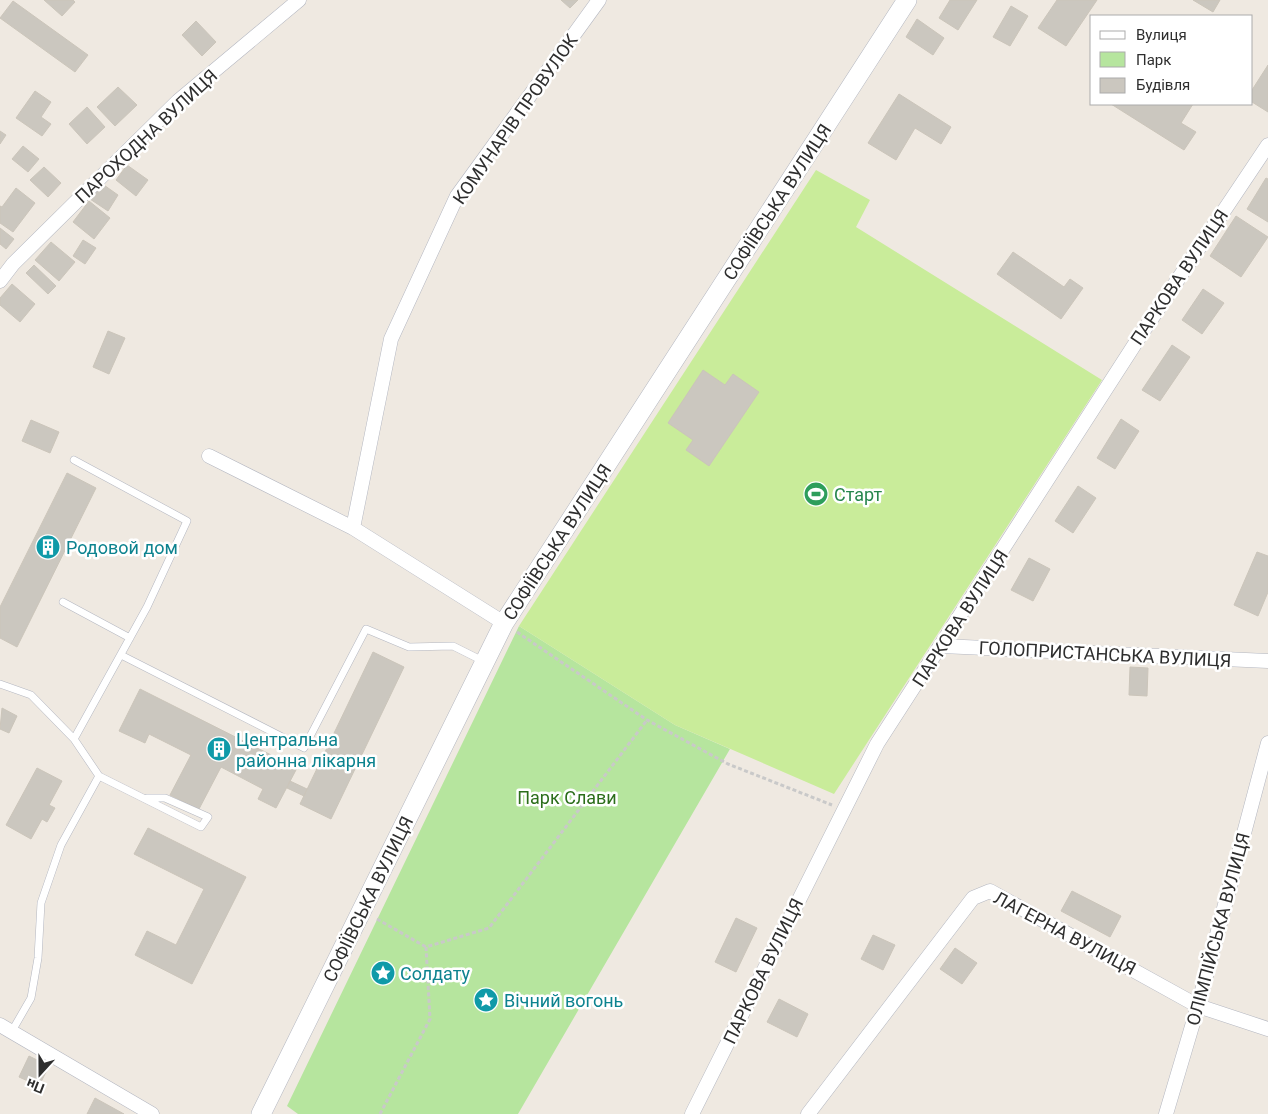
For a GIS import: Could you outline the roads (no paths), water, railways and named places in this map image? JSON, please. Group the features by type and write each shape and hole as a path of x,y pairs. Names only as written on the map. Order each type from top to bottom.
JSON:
{"street":[{"name":"ПАРОХОДНА ВУЛИЦЯ","path":"0,281 13,264 178,101 299,0"},
{"name":"КОМУНАРІВ ПРОВУЛОК","path":"353,528 391,339 445,223 458,196 599,0"},
{"name":"СОФІЇВСЬКА ВУЛИЦЯ","path":"261,1114 504,623 908,0"},
{"name":"ПАРКОВА ВУЛИЦЯ","path":"692,1114 877,744 942,646 1142,333 1268,145"},
{"path":"209,456 353,528 504,623"},
{"name":"ГОЛОПРИСТАНСЬКА ВУЛИЦЯ","path":"942,646 1268,661"},
{"name":"ОЛІМПІЙСЬКА ВУЛИЦЯ","path":"1166,1114 1198,1006 1268,743"},
{"name":"ЛАГЕРНА ВУЛИЦЯ","path":"808,1114 973,898 990,891 1198,1006 1268,1029"},
{"path":"6,1028 152,1114"}],"lane":[{"path":"74,460 187,521 130,638 74,739"},
{"path":"64,602 130,638"},
{"path":"121,655 304,748 366,629 409,647 453,646 485,662"},
{"path":"0,684 31,695 74,739 99,776 147,798 201,827 208,817 166,798 147,798"},
{"path":"6,1028 31,998 38,958 41,903 61,845 99,776"}],"place":[{"name":"Старт","path":"816,494"},
{"name":"Родовой дом","path":"48,547"},
{"name":"Центральна районна лікарня","path":"219,749"},
{"name":"Солдату","path":"383,973"},
{"name":"Вічний вогонь","path":"486,1000"}],"park label":[{"name":"Парк Слави","path":"567,797"}]}
